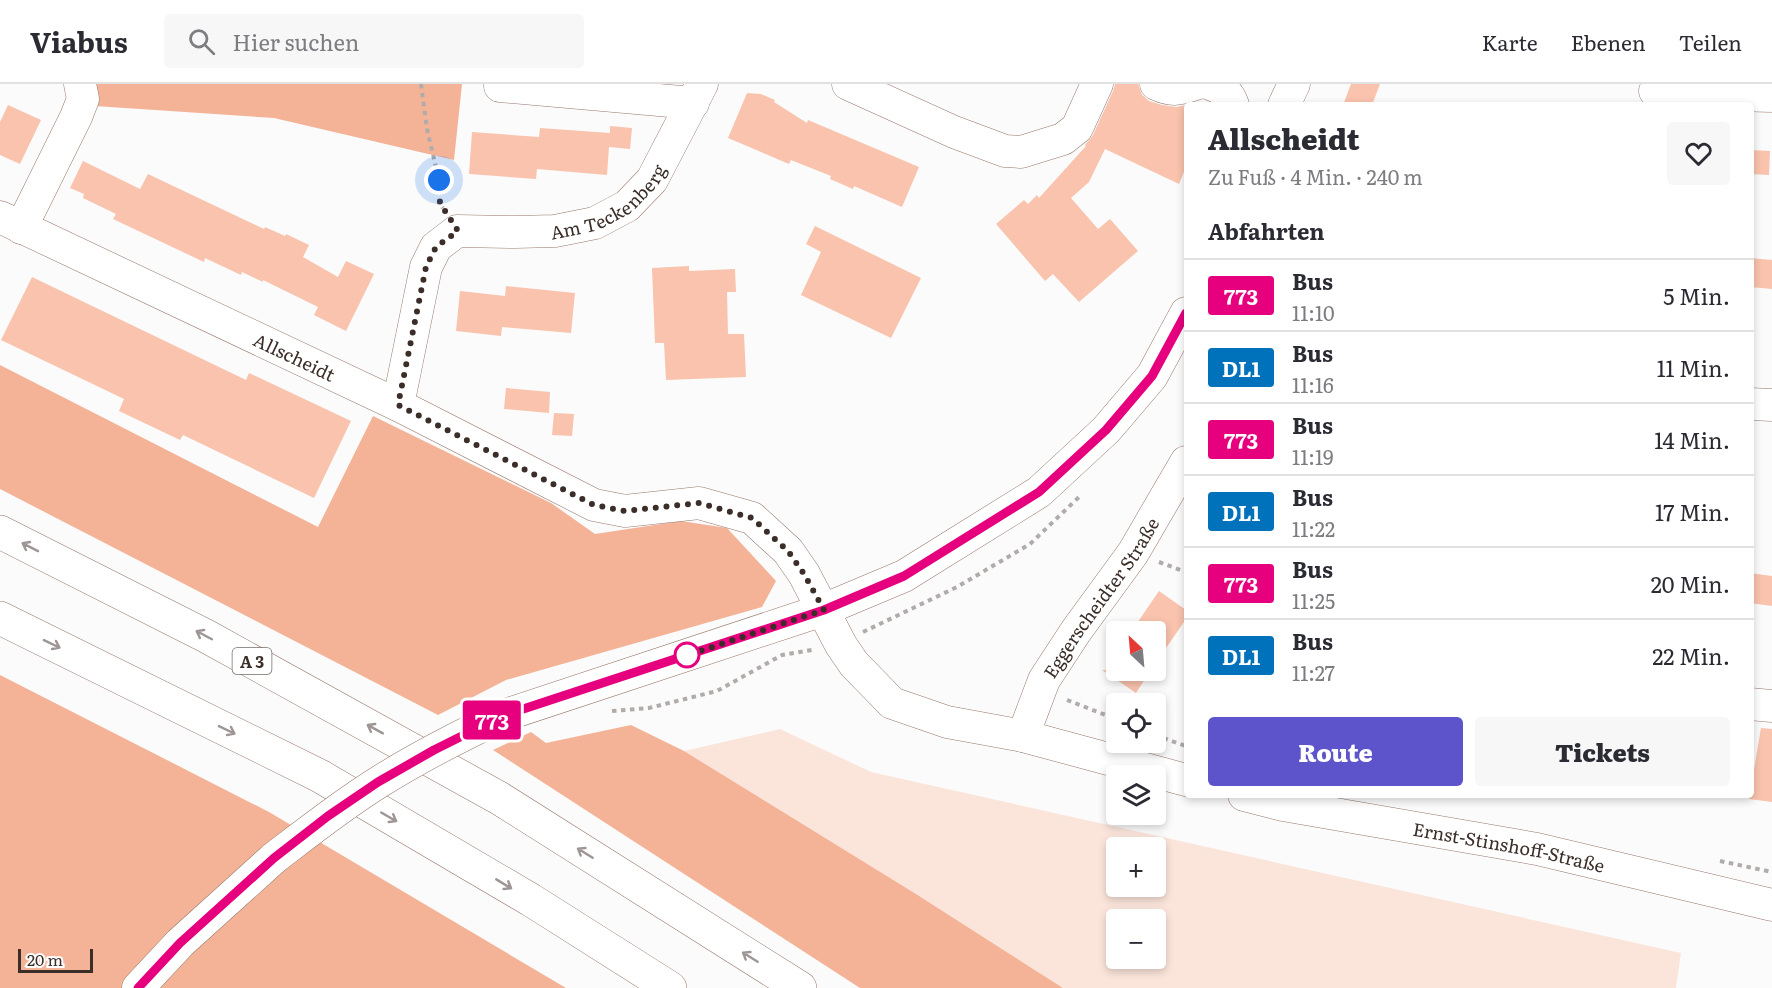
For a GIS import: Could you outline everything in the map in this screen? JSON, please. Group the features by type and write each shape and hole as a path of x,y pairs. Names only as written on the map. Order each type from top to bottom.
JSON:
{"highway":[{"name":"A 3","path":"0,532 206,636 500,798 800,988"},
{"path":"0,618 320,776 531,900 670,988"}],"street":[{"path":"11,222 76,117 83,99 80,84"},
{"path":"848,84 886,91 954,132 1005,151 1021,152 1063,139 1077,128 1097,84"},
{"path":"1156,84 1178,90 1196,84"},
{"path":"1210,84 1226,92 1232,102"},
{"path":"1285,102 1294,84"},
{"path":"500,86 697,93"},
{"path":"1654,91 1772,96"},
{"name":"Am Teckenberg","path":"458,231 555,231 595,223 627,206 652,180 697,93"},
{"name":"Allscheidt","path":"11,222 398,405 594,505 625,511 699,503 752,518 788,551 824,610"},
{"path":"398,405 426,267 436,247 458,231"},
{"path":"138,988 180,943 274,858 328,816 378,782 434,750 502,716 824,610 904,576 1039,492 1106,430 1152,376 1184,317"},
{"path":"1754,404 1772,405"},
{"name":"Eggerscheidter Straße","path":"1028,722 1044,680 1133,553 1184,465"},
{"path":"824,610 841,645 854,664 892,703 947,722 1028,722 1184,779"},
{"path":"1754,704 1772,706"},
{"name":"Ernst-Stinshoff-Straße","path":"1256,798 1283,805 1537,849 1772,905"}],"path":[{"path":"421,84 427,129 439,180 440,203 458,231"},
{"path":"603,714 649,708 717,691 782,655 841,645"},
{"path":"1028,722 1062,698 1106,715"},
{"path":"1166,739 1184,745"}],"shaded area":[{"path":"91,84 462,84 454,160 274,118 95,106"},
{"path":"0,365 318,527 373,416 551,503 595,534 681,521 727,528 776,581 762,607 506,680 438,715 0,489"},
{"path":"0,675 269,812 566,988 0,988"},
{"path":"631,725 684,751 1063,988 860,988 493,750 531,732 546,743"},
{"path":"780,729 871,772 1162,837 1106,837 1106,897 1166,897 1166,838 1681,953 1676,988 1063,988 684,751"}],"building":[{"path":"1115,84 1138,84 1142,95 1149,101 1176,107 1184,105 1184,172 1179,184 1105,149 1089,182 1071,198 1098,229 1110,219 1138,251 1079,302 1053,274 1045,281 996,224 1024,200 1028,204 1037,195 1039,198 1086,146"},
{"path":"1351,84 1380,84 1373,102 1344,102"},
{"path":"747,93 761,94 775,100 774,102 807,123 808,120 919,167 902,207 854,186 853,189 830,179 831,176 791,160 789,164 728,138"},
{"path":"8,105 41,120 20,164 0,155 0,122"},
{"path":"610,126 632,128 630,149 609,147 607,175 537,169 536,179 469,174 472,132 539,137 540,128 610,133"},
{"path":"1754,150 1770,151 1769,175 1754,174"},
{"path":"83,161 140,189 148,174 264,229 265,227 285,236 286,234 309,245 303,257 338,277 346,261 374,274 346,331 314,315 318,307 263,280 263,282 242,272 241,275 205,258 204,262 113,219 116,214 83,198 84,194 70,188"},
{"path":"815,226 921,278 891,338 801,295 821,252 806,244"},
{"path":"1754,258 1772,260 1772,289 1754,287"},
{"path":"689,266 689,271 735,269 736,292 727,292 728,334 744,334 746,377 666,380 664,343 655,343 652,268"},
{"path":"32,277 246,380 249,373 351,421 314,498 183,435 180,440 119,411 124,399 1,340"},
{"path":"506,286 575,293 571,333 502,327 501,336 456,331 460,291 505,296"},
{"path":"506,388 550,392 549,413 504,409"},
{"path":"554,413 574,414 572,436 552,435"},
{"path":"1754,574 1772,576 1772,606 1754,604"},
{"path":"1159,591 1184,609 1184,622 1166,648 1166,621 1139,621"},
{"path":"1118,681 1144,681 1136,693"},
{"path":"1761,728 1772,729 1772,802 1749,799 1754,798 1754,769"}],"bus line":[{"name":"773","path":"138,988 180,943 274,858 328,816 378,782 434,750 502,716 824,610 904,576 1039,492 1106,430 1152,376 1184,317"}],"route":[{"path":"439,180 440,203 458,231 436,247 426,267 398,405 594,505 625,511 699,503 752,518 788,551 824,610 682,657 687,655"}]}
